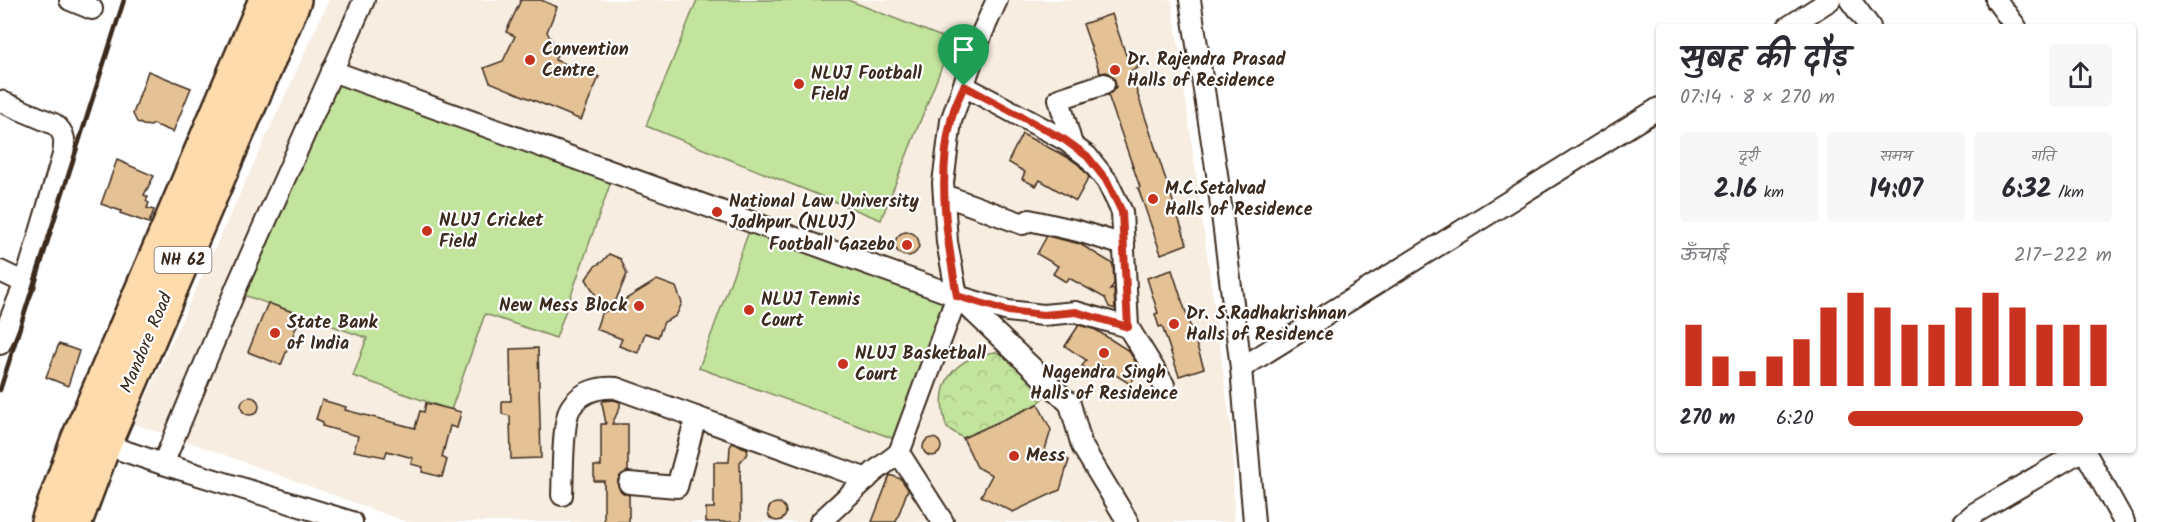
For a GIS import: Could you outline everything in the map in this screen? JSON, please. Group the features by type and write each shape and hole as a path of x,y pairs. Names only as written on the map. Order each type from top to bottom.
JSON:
{"highway":[{"name":"Mandore Road","path":"75,522 92,440 266,0"},
{"name":"Mandore Road","path":"48,522 92,440 294,0"}],"street":[{"path":"70,0 92,9"},
{"path":"163,465 237,286 364,0"},
{"path":"820,522 899,453 957,296 947,242 943,183 951,121 982,33 997,0"},
{"path":"1190,0 1217,174 1241,368 1254,522"},
{"path":"1793,24 1830,0"},
{"path":"1850,0 1868,24"},
{"path":"1996,0 2014,24"},
{"path":"332,71 957,296 1008,311 1043,315 1076,312 1128,327"},
{"path":"1072,145 1059,99 1104,84"},
{"path":"964,86 1072,145 1087,156 1107,181 1122,212 1128,327 1164,385"},
{"path":"0,101 62,129 65,142 25,283 0,344"},
{"path":"1241,368 1656,110"},
{"path":"944,195 1023,224 1029,220 1078,231 1124,245"},
{"path":"0,271 25,283"},
{"path":"957,296 1070,404 1082,446 1128,522"},
{"path":"562,495 567,418 574,403 593,389 616,388 867,479"},
{"path":"628,483 677,487 696,417"},
{"path":"92,440 163,465 352,522"},
{"path":"899,453 943,522"},
{"path":"1964,522 1975,513 2078,453"},
{"path":"2085,453 2124,522"}],"shaded area":[{"name":"National Law University Jodhpur (NLUJ)","path":"329,0 1172,0 1233,443 1234,522 407,522 134,424"}],"green space":[{"name":"NLUJ Football Field","path":"697,0 848,0 952,41 881,220 646,126"},
{"name":"NLUJ Cricket Field","path":"332,71 615,170 556,338 485,314 451,410 353,376 367,338 235,292"},
{"path":"752,223 957,296 903,442 699,368"},
{"path":"995,352 1012,357 1026,366 1037,379 1045,395 1038,404 963,438 947,428 943,413 944,387 949,376 967,360"}],"building":[{"name":"Convention Centre","path":"521,0 541,0 557,7 547,32 558,52 555,60 599,77 581,120 490,82 484,68 503,61 515,36 506,32"},
{"path":"1112,14 1126,55 1133,53 1138,68 1130,71 1187,244 1161,254 1108,95 1116,87 1115,80 1107,72 1100,73 1083,24"},
{"path":"148,71 191,88 173,132 153,124 143,125 137,122 133,114"},
{"path":"1022,134 1069,158 1079,165 1089,177 1076,201 1040,180 1036,186 1022,179 1025,172 1008,162"},
{"path":"117,160 154,176 144,195 148,197 147,208 154,210 149,223 101,204"},
{"name":"Football Gazebo","path":"907,232 916,235 919,244 916,253 907,256 898,253 895,244 898,235"},
{"path":"1047,236 1080,244 1113,264 1114,284 1110,290 1114,289 1115,309 1109,307 1105,298 1069,278 1066,282 1053,274 1058,266 1037,254"},
{"name":"New Mess Block","path":"609,254 621,259 627,274 613,307 657,280 676,287 682,303 676,316 664,322 658,337 645,333 638,353 619,346 622,339 596,329 601,314 608,310 591,303 595,294 586,279 594,267"},
{"name":"Dr. S.Radhakrishnan Halls of Residence","path":"1172,270 1204,368 1179,376 1162,326 1159,327 1155,314 1158,313 1147,278"},
{"name":"State Bank of India","path":"268,303 301,315 281,365 248,352"},
{"name":"Nagendra Singh Halls of Residence","path":"1079,325 1096,330 1129,351 1140,369 1130,384 1100,365 1094,374 1082,366 1086,360 1065,346"},
{"path":"59,344 79,351 68,386 46,377"},
{"path":"538,348 541,458 511,459 510,416 502,414 502,401 511,401 510,349"},
{"path":"246,397 254,397 259,402 257,413 246,415 241,410 241,402"},
{"path":"322,400 346,407 345,410 415,428 420,411 424,412 426,403 461,412 457,428 450,426 442,457 447,460 442,477 422,472 423,467 411,464 413,458 387,451 385,457 354,451 358,436 322,426 323,422 316,419"},
{"path":"614,400 620,402 620,407 612,424 628,424 628,471 620,476 617,483 622,492 629,495 629,522 604,522 604,481 594,481 594,466 601,466 601,424 606,424 602,403"},
{"name":"Mess","path":"1038,404 1051,430 1044,453 1069,460 1060,490 1013,512 981,496 992,475 977,467 963,438"},
{"path":"928,438 936,438 941,443 939,454 928,456 923,451 923,443"},
{"path":"732,443 748,449 740,462 741,522 706,522 706,508 714,508 714,462 729,462"},
{"path":"890,475 901,479 908,489 896,522 872,522"},
{"path":"773,503 781,503 786,508 784,519 773,521 768,516 768,508"}],"railway":[{"path":"0,390 124,0"}],"place":[{"name":"Convention Centre","path":"530,60"},
{"name":"Dr. Rajendra Prasad Halls of Residence","path":"1115,70"},
{"name":"NLUJ Football Field","path":"799,84"},
{"name":"M.C.Setalvad Halls of Residence","path":"1153,199"},
{"name":"National Law University Jodhpur (NLUJ)","path":"717,212"},
{"name":"NLUJ Cricket Field","path":"427,231"},
{"name":"Football Gazebo","path":"907,245"},
{"name":"New Mess Block","path":"639,306"},
{"name":"NLUJ Tennis Court","path":"749,310"},
{"name":"Dr. S.Radhakrishnan Halls of Residence","path":"1174,324"},
{"name":"State Bank of India","path":"275,333"},
{"name":"Nagendra Singh Halls of Residence","path":"1104,353"},
{"name":"NLUJ Basketball Court","path":"843,364"},
{"name":"Mess","path":"1014,456"}],"route":[{"path":"964,86 1065,140 1087,156 1107,181 1122,212 1128,327 1076,312 1043,315 1008,311 957,296 947,242 943,183 951,121 964,86"}]}
